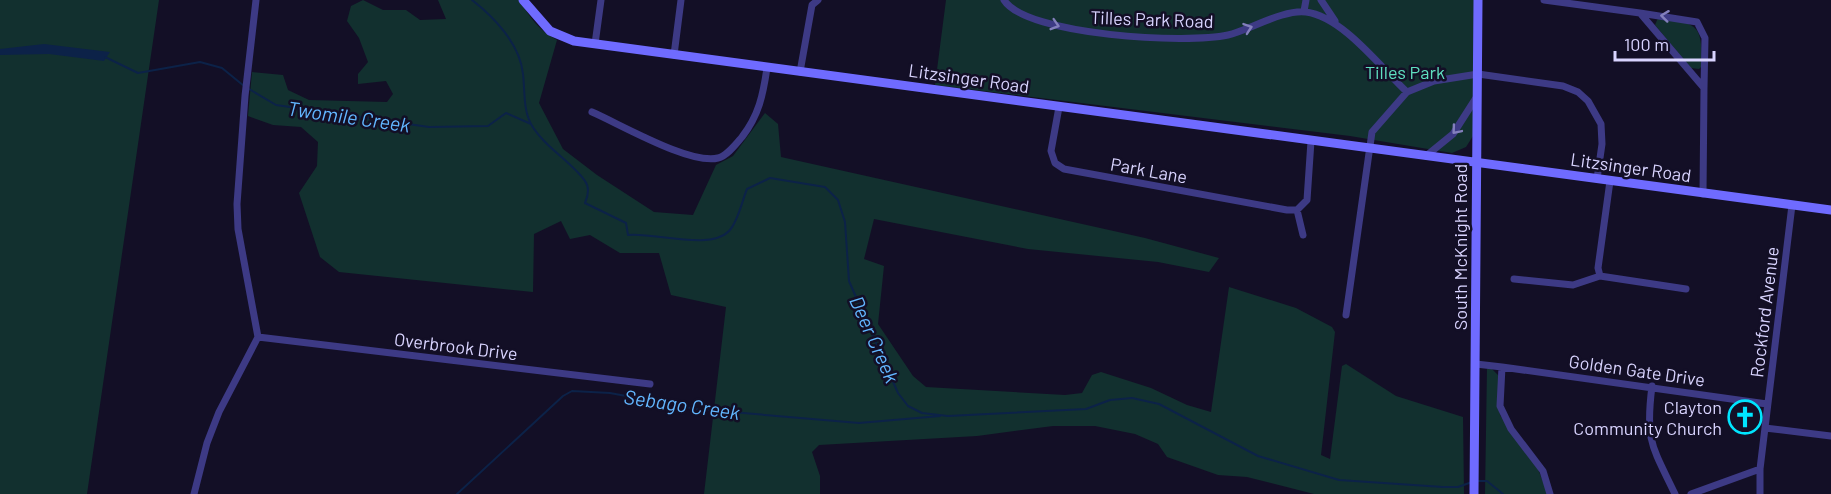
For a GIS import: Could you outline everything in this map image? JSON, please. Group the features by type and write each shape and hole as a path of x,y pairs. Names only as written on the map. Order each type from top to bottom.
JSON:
{"street":[{"path":"194,494 207,443 219,412 258,337 238,229 246,81 256,0"},
{"name":"Litzsinger Road","path":"523,0 550,31 574,42 1831,210"},
{"path":"595,44 601,0"},
{"path":"674,55 681,0"},
{"path":"800,72 812,5 818,0"},
{"name":"Tilles Park Road","path":"1004,0 1017,12 1070,30 1197,38 1229,34 1304,11"},
{"path":"1306,0 1304,11 1336,23"},
{"path":"1321,0 1336,23 1407,92"},
{"name":"South McKnight Road","path":"1474,494 1478,0"},
{"path":"1544,0 1696,22 1705,38 1703,194"},
{"path":"1640,13 1704,88"},
{"path":"592,112 670,149 706,159 721,158 736,144 759,112 767,68"},
{"path":"1346,315 1372,132 1407,92 1443,79 1478,74 1563,86 1578,92 1588,101 1601,124 1602,144 1598,179"},
{"path":"1426,156 1453,134 1477,96"},
{"name":"Park Lane","path":"1059,107 1051,151 1052,165 1066,170 1297,210"},
{"path":"1303,235 1297,210 1307,200 1311,141"},
{"path":"1600,276 1598,268 1610,181"},
{"name":"Rockford Avenue","path":"1760,494 1760,469 1767,404 1792,205"},
{"path":"1514,279 1573,285 1600,276 1686,290"},
{"name":"Overbrook Drive","path":"258,337 650,384"},
{"name":"Golden Gate Drive","path":"1476,363 1767,404"},
{"path":"1503,367 1500,406 1511,429 1543,471 1550,494"},
{"path":"1652,386 1648,419 1650,442 1675,494"},
{"path":"1765,429 1831,436"},
{"path":"1691,494 1760,469"}],"green space":[{"path":"0,0 159,0 87,494 0,494"},
{"path":"363,0 383,10 406,10 420,20 446,19 438,0 519,0 540,27 557,40 539,103 563,149 597,175 654,212 693,215 716,165 733,156 765,113 778,124 781,157 1145,238 1219,258 1209,272 1158,262 1028,249 874,219 864,259 884,266 878,324 913,376 926,387 1065,395 1082,393 1092,375 1101,372 1151,388 1187,405 1211,412 1229,287 1296,308 1332,327 1335,332 1321,455 1330,459 1342,366 1346,364 1396,396 1463,417 1464,494 1314,494 1247,477 1218,475 1167,457 1158,444 1135,434 1095,426 1053,426 977,436 819,445 812,452 820,476 820,494 704,494 726,307 671,295 659,253 620,253 590,235 570,239 561,221 534,234 533,292 339,272 320,257 299,193 317,166 318,142 301,127 273,125 248,116 252,72 283,75 288,90 309,100 387,102 393,94 386,81 358,84 358,74 368,62 359,38 347,21 351,6"},
{"name":"Tilles Park","path":"946,0 1474,0 1473,136 1466,147 1452,153 1350,136 935,85"},
{"path":"1658,18 1690,24 1695,28 1701,41 1702,66 1699,69 1691,68 1655,25"},
{"path":"1487,368 1492,369 1498,375 1500,415 1538,469 1548,494 1485,494"}],"water":[{"path":"44,44 110,52 104,61 49,54 0,55 0,49"}],"waterway":[{"name":"Deer Creek","path":"472,0 505,32 517,52 521,63 527,112 531,124 543,140 585,181 588,186 585,203 626,223 628,235 709,240 720,237 732,227 747,189 770,178 825,187 838,200 845,222 849,281 898,393 908,406 922,413 948,416 1086,409 1110,400 1132,398 1159,404 1258,456 1339,480 1443,487 1458,487 1472,482"},
{"name":"Twomile Creek","path":"105,57 138,73 200,62 222,68 244,86"},
{"name":"Twomile Creek","path":"249,89 276,105 429,127 488,126 506,113 531,124"},
{"name":"Sebago Creek","path":"457,494 563,396 572,391 610,393 696,409 859,423 940,416"},
{"name":"Deer Creek","path":"1478,481 1487,481 1503,494"}],"place":[{"name":"Clayton Community Church","path":"1745,417"}]}
